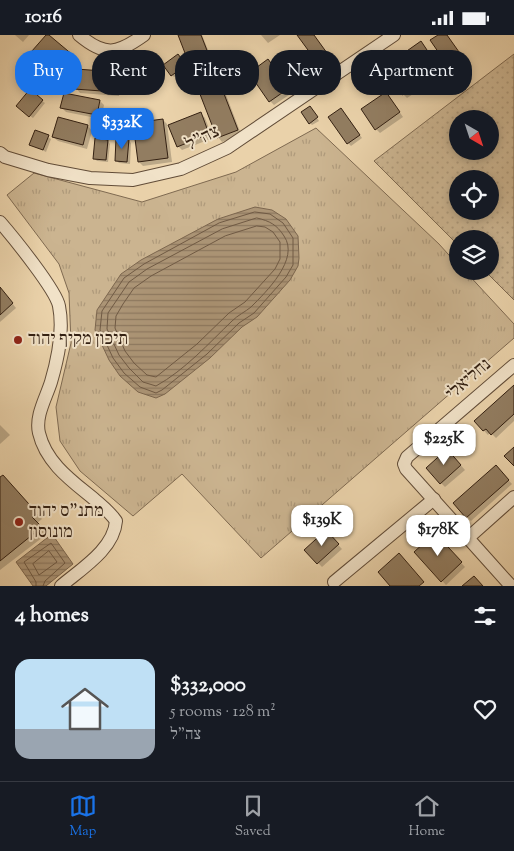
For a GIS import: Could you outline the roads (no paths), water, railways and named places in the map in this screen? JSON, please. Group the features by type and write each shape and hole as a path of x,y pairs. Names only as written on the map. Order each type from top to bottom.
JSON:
{"street":[{"path":"79,35 91,45 102,50 113,51 128,47 144,35"},
{"name":"צה\"ל","path":"0,153 4,157 90,178 133,180 181,169 227,148 394,35"},
{"path":"0,222 52,291 59,305 61,328 58,352 39,417 39,432 42,442 48,454 63,474 105,508 116,521 112,538 98,554 61,586"},
{"name":"נחליאלי","path":"434,499 406,469 404,464 407,457 514,365"},
{"path":"468,538 514,497"},
{"path":"334,582 434,499 511,586"}],"water":[{"path":"255,207 272,210 286,219 298,236 298,266 290,280 257,317 242,327 210,358 165,394 156,398 138,392 120,376 109,360 95,330 97,310 121,274 141,260 218,219"},
{"path":"52,534 73,564 46,586 33,586 16,562"}],"place":[{"name":"תיכון מקיף יהוד","path":"18,340"},
{"name":"מתנ\"ס יהוד מונוסון","path":"19,522"}]}
